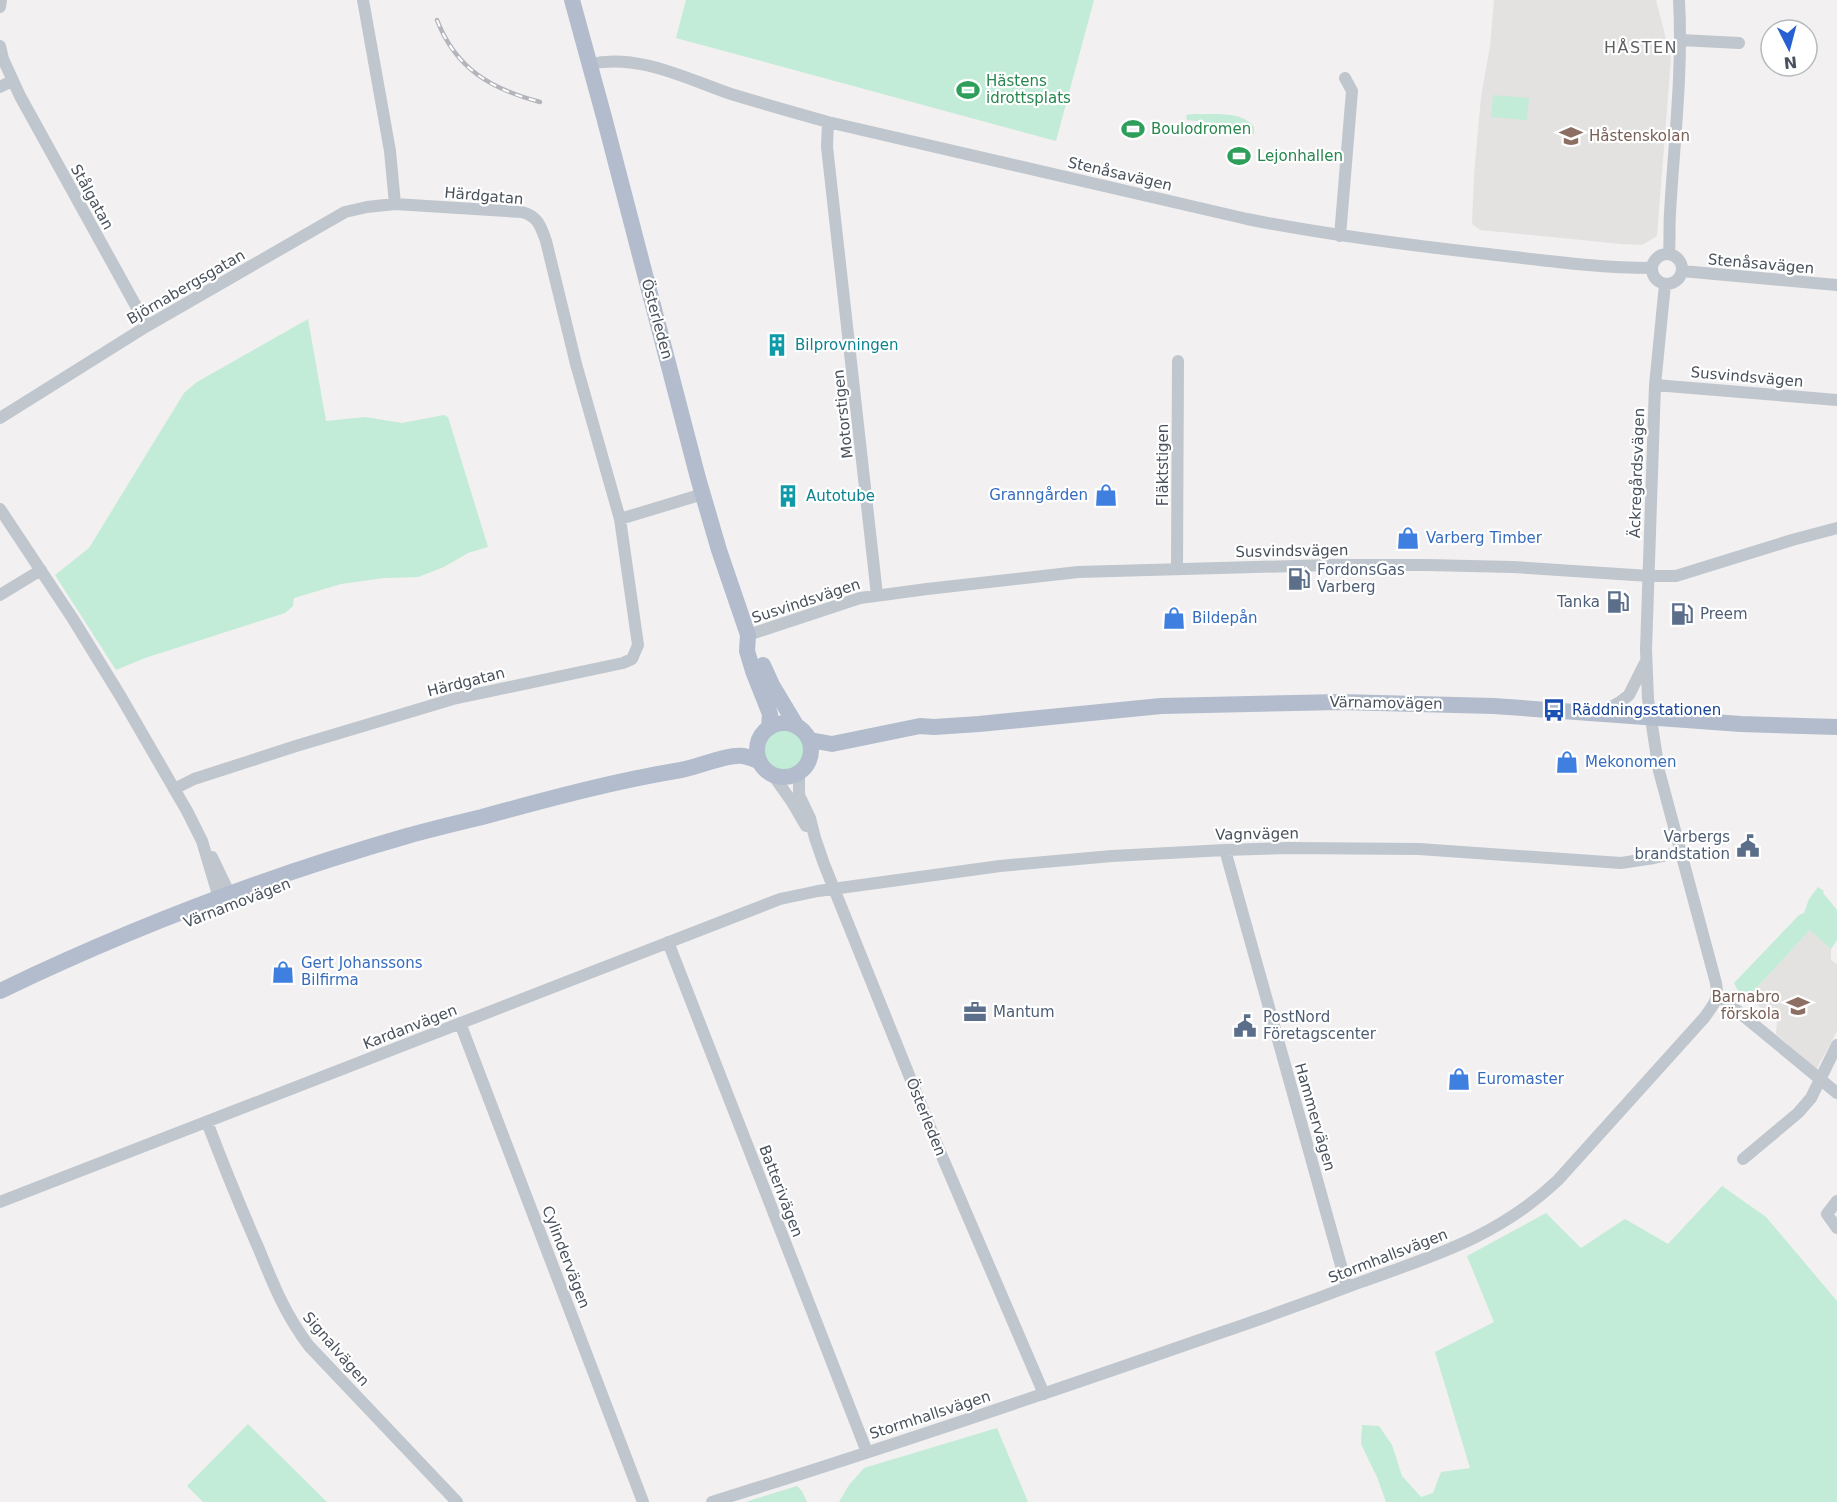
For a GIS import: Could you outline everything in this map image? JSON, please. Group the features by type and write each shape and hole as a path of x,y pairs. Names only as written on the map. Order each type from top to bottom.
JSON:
{"main road":[{"name":"Österleden","path":"572,0 719,550 748,635 756,645 772,685 796,725"},
{"name":"Österleden","path":"748,635 747,651 770,714 765,731"},
{"name":"Värnamovägen","path":"773,775 786,777 803,770 823,757 865,742 934,727 1161,706 1340,702 1494,706 1741,724 1837,727"},
{"name":"Värnamovägen","path":"0,991 49,967 155,922 226,900 407,836 550,798 645,776 722,752 782,723 796,725"},
{"path":"796,725 810,740 812,753 803,770"},
{"name":"Värnamovägen","path":"810,740 832,744 920,726 934,727"},
{"path":"765,731 757,748 760,762 773,775"},
{"name":"Värnamovägen","path":"645,776 686,770 736,756 749,757 760,762"},
{"name":"Värnamovägen","path":"0,1001 226,900"}],"street":[{"path":"0,6 1,0"},
{"path":"363,0 390,151 396,204"},
{"path":"1669,254 1681,40 1679,0"},
{"path":"1681,40 1739,44"},
{"name":"Stålgatan","path":"0,46 12,81 147,326"},
{"name":"Stenåsavägen","path":"590,64 609,61 638,63 776,108 828,122 1247,219 1340,236 1574,264 1652,268"},
{"path":"1340,236 1352,91 1345,78"},
{"path":"0,87 12,81"},
{"name":"Motorstigen","path":"828,122 827,147 877,595"},
{"name":"Björnabergsgatan","path":"0,418 147,326 345,212 396,204"},
{"name":"Härdgatan","path":"174,789 194,779 296,746 453,699 622,663 632,659 636,653 638,645 620,519 576,364 546,241 537,219 522,213 396,204"},
{"path":"1669,254 1679,260 1682,272 1680,278 1675,282 1665,284 1656,280 1652,268 1658,258 1669,254"},
{"name":"Stenåsavägen","path":"1682,272 1837,285"},
{"name":"Äckregårdsvägen","path":"1650,718 1646,662 1655,385 1665,284"},
{"name":"Fläktstigen","path":"1177,568 1178,362"},
{"name":"Susvindsvägen","path":"1655,385 1837,400"},
{"path":"620,519 703,494"},
{"path":"0,509 122,697 208,849 226,900"},
{"name":"Susvindsvägen","path":"748,635 860,598 1078,572 1177,568 1427,565 1676,576 1837,528"},
{"path":"0,595 40,570"},
{"name":"Äckregårdsvägen","path":"1597,714 1629,695 1646,662"},
{"path":"1650,718 1659,771 1718,995 1837,1093"},
{"name":"Österleden","path":"803,770 799,795 810,818 834,889 938,1148 1044,1394"},
{"name":"Österleden","path":"773,775 815,838"},
{"name":"Vagnvägen","path":"834,889 999,866 1112,856 1225,850 1419,849 1622,863 1681,852"},
{"name":"Hammervägen","path":"1225,850 1347,1287"},
{"name":"Kardanvägen","path":"0,1202 780,899 834,889"},
{"name":"Batterivägen","path":"668,942 867,1452"},
{"name":"Stormhallsvägen","path":"712,1502 1044,1394 1307,1303 1442,1253 1489,1231 1533,1202 1570,1167 1704,1018 1718,995"},
{"name":"Cylindervägen","path":"460,1023 643,1502"},
{"path":"1743,1159 1798,1113 1810,1098 1837,1045"},
{"name":"Signalvägen","path":"207,1122 250,1229 294,1326 309,1346 457,1502"},
{"path":"1837,1201 1827,1214 1837,1228"}],"shaded area":[{"name":"Håstenskolan","path":"1494,0 1656,0 1671,58 1657,236 1642,245 1621,244 1480,230 1472,224 1481,97 1490,46"},
{"name":"Barnabro förskola","path":"1811,929 1831,949 1831,960 1837,964 1837,1031 1816,1070 1776,1034 1777,1022 1770,1014 1747,998"}],"green space":[{"name":"Hästens idrottsplats","path":"686,0 1094,0 1056,141 676,38"},
{"path":"1493,95 1529,98 1527,120 1491,117"},
{"path":"1226,114 1242,118 1254,127 1254,134 1237,133 1224,124 1187,120 1186,115"},
{"path":"308,319 326,421 365,417 402,423 444,415 448,417 488,547 468,553 444,567 418,577 384,578 341,584 294,598 293,606 285,613 145,658 116,670 55,575 89,548 184,393 197,382"},
{"path":"784,727 800,733 806,749 800,765 784,771 768,765 762,749 768,733"},
{"path":"1818,887 1824,891 1823,893 1837,910 1837,940 1831,949 1810,930 1747,998 1738,991 1734,983 1799,915 1804,913 1809,899"},
{"path":"1722,1186 1766,1217 1837,1301 1837,1502 1386,1502 1361,1444 1362,1425 1379,1426 1392,1445 1402,1476 1421,1497 1433,1493 1441,1472 1470,1468 1435,1352 1494,1322 1467,1256 1546,1213 1581,1248 1625,1219 1668,1244"},
{"path":"248,1424 327,1502 203,1502 187,1486"},
{"path":"997,1428 1028,1502 839,1502 849,1485 864,1468"},
{"path":"797,1486 807,1502 745,1502"}],"railway":[{"path":"437,20 454,52 477,74 506,91 540,102"}],"place":[{"name":"Hästens idrottsplats","path":"968,90"},
{"name":"Boulodromen","path":"1133,129"},
{"name":"Håstenskolan","path":"1571,136"},
{"name":"Lejonhallen","path":"1239,156"},
{"name":"Bilprovningen","path":"777,345"},
{"name":"Granngården","path":"1106,495"},
{"name":"Autotube","path":"788,496"},
{"name":"Varberg Timber","path":"1408,538"},
{"name":"FordonsGas Varberg","path":"1299,579"},
{"name":"Tanka","path":"1618,602"},
{"name":"Preem","path":"1682,614"},
{"name":"Bildepån","path":"1174,618"},
{"name":"Räddningsstationen","path":"1554,710"},
{"name":"Mekonomen","path":"1567,762"},
{"name":"Varbergs brandstation","path":"1748,846"},
{"name":"Gert Johanssons Bilfirma","path":"283,972"},
{"name":"Barnabro förskola","path":"1798,1006"},
{"name":"Mantum","path":"975,1012"},
{"name":"PostNord Företagscenter","path":"1245,1026"},
{"name":"Euromaster","path":"1459,1079"}],"district":[{"name":"HÅSTEN","path":"1641,47"}]}
